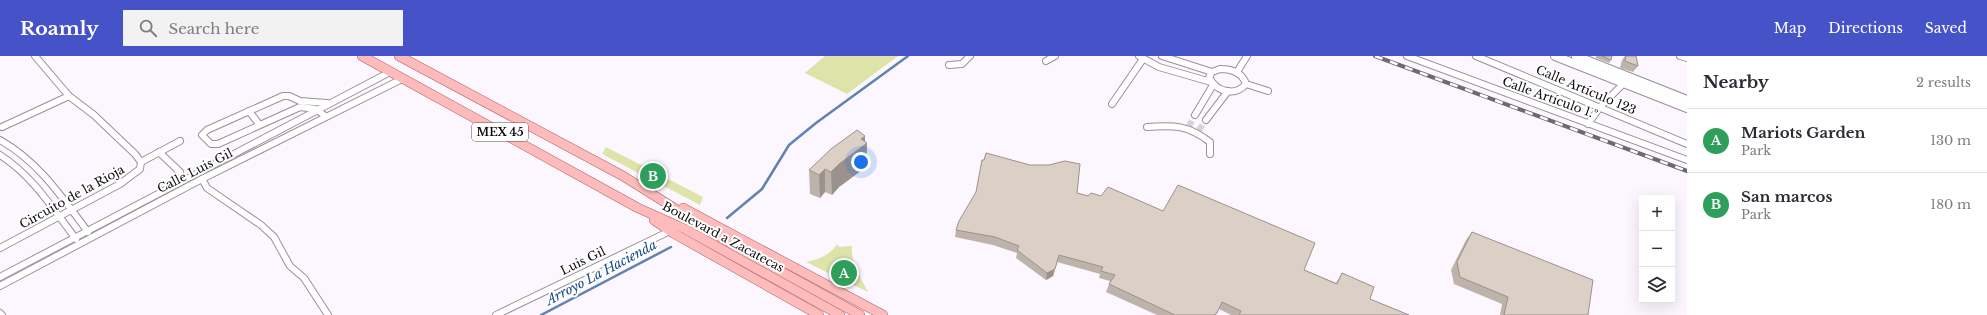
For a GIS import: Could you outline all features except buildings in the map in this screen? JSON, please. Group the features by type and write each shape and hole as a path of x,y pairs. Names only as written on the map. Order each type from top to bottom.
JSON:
{"main road":[{"name":"MEX 45","path":"362,56 674,229"},
{"name":"Boulevard a Zacatecas","path":"399,56 470,96 552,137 654,195 693,221 749,254 860,315"},
{"path":"1555,56 1687,108"},
{"path":"1576,56 1589,58 1630,78 1687,100"},
{"path":"654,195 741,238 883,315"},
{"name":"Boulevard a Zacatecas","path":"674,229 840,315"},
{"path":"674,229 819,315"}],"street":[{"name":"Circuito de la Rioja","path":"0,248 133,176 140,169 141,162 135,154 94,115 69,96 35,56"},
{"path":"949,65 962,64 970,56"},
{"path":"1046,61 1055,56"},
{"path":"1162,56 1212,72 1226,69 1237,72 1242,76 1246,84 1268,91"},
{"path":"1237,72 1247,56"},
{"name":"Calle Artículo 1.º","path":"1406,56 1687,160"},
{"name":"Calle Artículo 123","path":"1476,56 1687,144"},
{"path":"1680,56 1687,58"},
{"path":"1112,104 1141,58 1180,74 1212,83 1228,91 1240,90 1246,84"},
{"name":"Calle Luis Gil","path":"0,277 327,103 390,72"},
{"path":"1212,72 1209,78 1212,83"},
{"path":"1588,124 1600,107 1623,83 1630,78"},
{"name":"Calle Luis Gil","path":"0,286 202,179 402,79"},
{"path":"1195,115 1212,83"},
{"path":"1206,120 1228,91"},
{"path":"0,134 1,126 69,96"},
{"path":"326,116 316,109 300,107 259,124 218,144 211,144 202,135 207,130 283,96 289,96 300,101 327,103"},
{"path":"249,111 259,124"},
{"path":"1147,127 1188,127 1198,131 1210,142 1211,151"},
{"path":"0,140 16,150 41,171 92,236"},
{"path":"141,162 180,141"},
{"path":"159,152 180,172"},
{"path":"0,155 16,165 79,243"},
{"path":"202,179 207,188 261,225 274,237 290,266 304,278 328,315"},
{"name":"Luis Gil","path":"496,315 674,229"}],"green space":[{"path":"825,56 898,56 847,94 805,73"},
{"path":"606,147 703,197 700,205 602,154"},
{"path":"837,244 839,247 852,246 854,264 868,292 806,262 823,256 831,251"}],"waterway":[{"name":"Arroyo La Hacienda","path":"727,218 762,189 789,145 816,123 908,56"},
{"name":"Arroyo La Hacienda","path":"541,315 671,247"}],"tunnel":[{"path":"1189,126 1195,115"},
{"path":"1199,130 1206,120"}],"railway":[{"path":"1375,56 1687,171"}],"place":[{"name":"San marcos","path":"653,176"},
{"name":"Mariots Garden","path":"844,273"}]}
